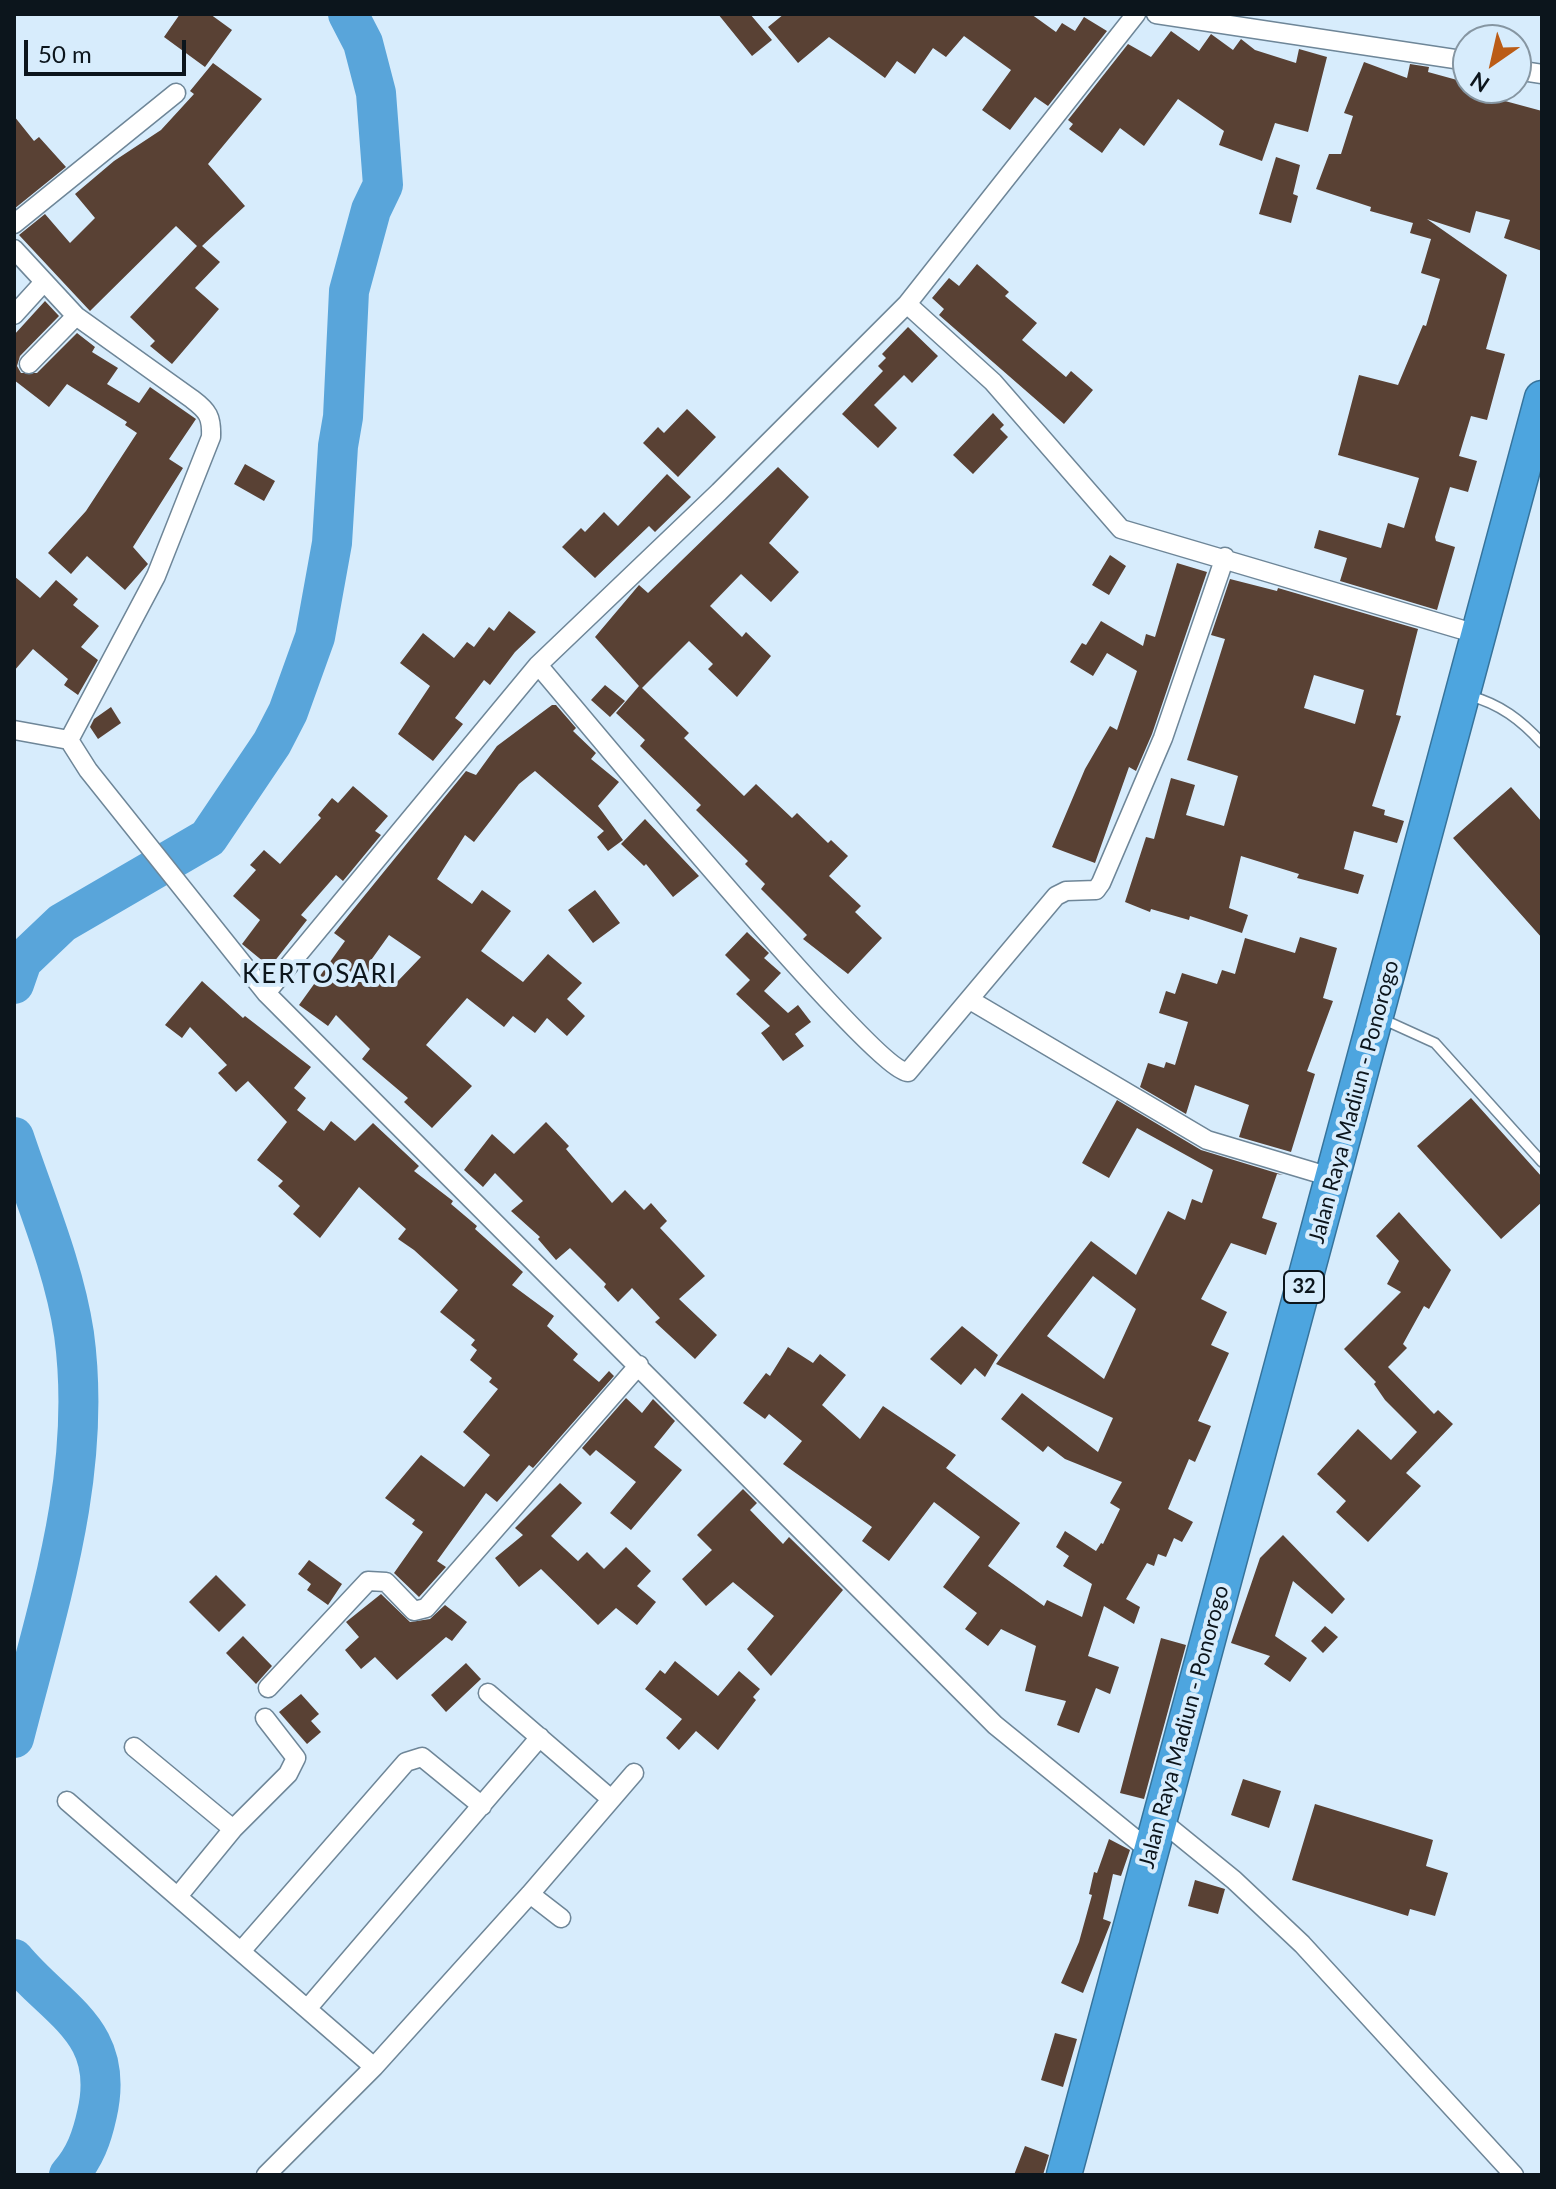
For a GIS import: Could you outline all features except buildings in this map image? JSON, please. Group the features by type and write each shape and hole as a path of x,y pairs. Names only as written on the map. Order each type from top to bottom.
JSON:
{"highway":[{"name":"Jalan Raya Madiun - Ponorogo","path":"1064,2175 1542,398"}],"street":[{"path":"266,993 538,665 719,492 907,304 1136,14"},
{"path":"1156,14 1452,59"},
{"path":"14,224 176,93"},
{"path":"14,249 76,316 209,412 212,422 211,437 156,576 69,740"},
{"path":"14,315 44,282"},
{"path":"907,304 993,382 1121,529 1225,557 1480,635"},
{"path":"29,364 76,316"},
{"path":"538,665 835,1012 902,1072 913,1068 1056,896 1066,891 1096,890 1101,883 1163,738 1225,557"},
{"path":"14,730 69,740 88,770 266,993 995,1725 1154,1835 1234,1880 1302,1944 1514,2175"},
{"path":"970,1000 1207,1140 1334,1178"},
{"path":"268,1688 368,1581 386,1582 414,1611 426,1608 639,1365"},
{"path":"488,1693 611,1799"},
{"path":"179,1895 233,1829 288,1774 296,1758 265,1718"},
{"path":"307,2009 540,1737"},
{"path":"134,1747 233,1829"},
{"path":"242,1950 406,1762 422,1757 482,1806"},
{"path":"266,2175 374,2067 634,1773"},
{"path":"67,1801 374,2067"},
{"path":"530,1894 561,1918"}],"lane":[{"path":"1464,694 1491,702 1522,721 1542,743"},
{"path":"1377,1017 1435,1043 1542,1162"}],"waterway":[{"path":"14,984 22,961 62,923 208,838 272,743 288,712 315,637 332,543 338,446 343,417 349,291 371,210 383,185 376,93 363,43 348,14"},
{"path":"14,1137 63,1284 74,1334 78,1386 77,1437 64,1538 14,1738"},
{"path":"14,1959 79,2025 98,2062 101,2086 95,2122 84,2154 69,2175"}],"district":[{"name":"KERTOSARI","path":"320,975"}]}
